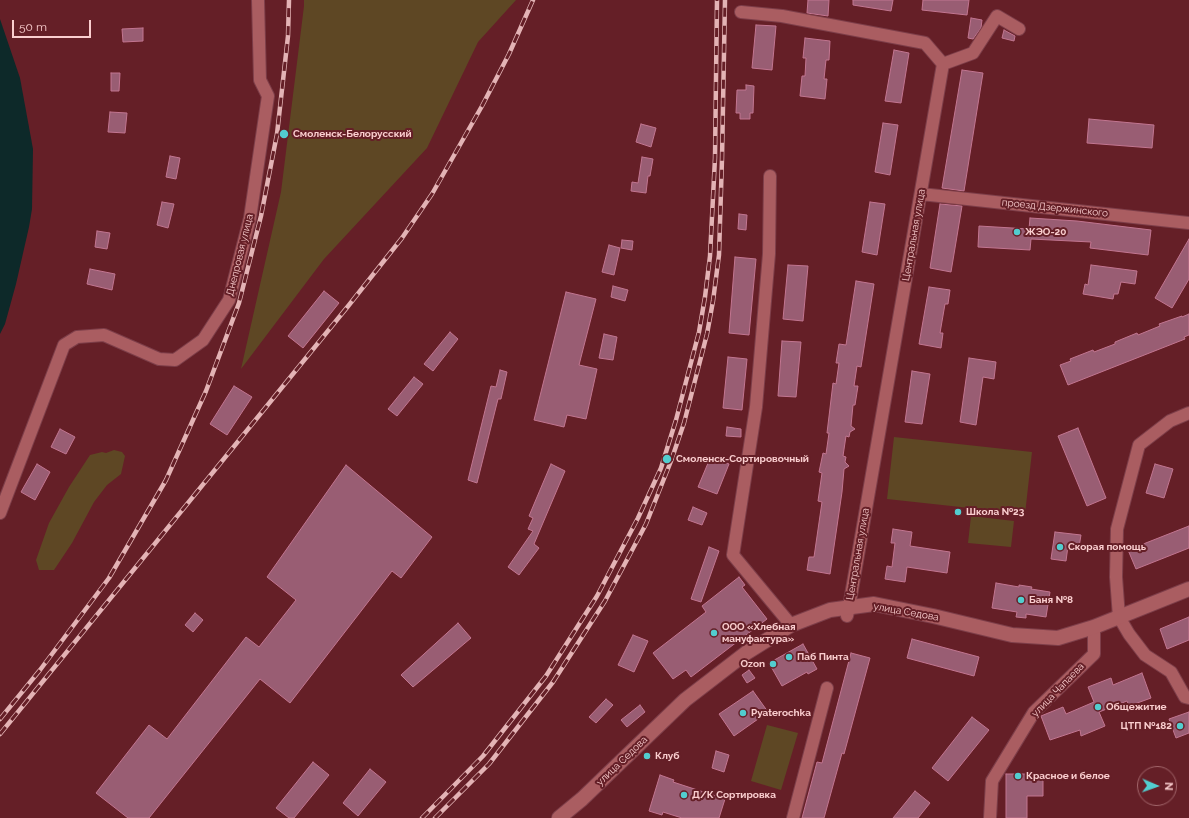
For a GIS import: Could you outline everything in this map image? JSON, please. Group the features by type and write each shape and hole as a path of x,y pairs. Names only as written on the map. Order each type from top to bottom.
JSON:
{"street":[{"name":"Днепровая улица","path":"0,513 64,345 77,337 104,334 159,359 175,360 203,340 229,300 250,218 268,96 260,80 258,0"},
{"path":"741,12 782,16 925,43 943,64 973,53 997,16 1019,29"},
{"name":"Центральная улица","path":"848,612 943,64"},
{"path":"770,176 769,254 756,407 733,555 791,625"},
{"name":"проезд Дзержинского","path":"921,194 1189,222"},
{"path":"1189,413 1170,421 1139,445 1117,529 1116,576 1119,617 1128,634 1145,655 1171,672 1185,697 1189,698"},
{"name":"улица Седова","path":"559,818 582,799 685,700 746,653 791,625 830,610 848,612 874,604 933,616 1012,635 1058,638 1094,627 1189,589"},
{"name":"улица Чапаева","path":"990,818 992,781 1034,712 1094,654 1094,627"},
{"path":"793,818 827,688"}],"shaded area":[{"path":"304,0 516,0 478,42 427,148 324,259 241,369 281,192"},
{"path":"894,437 1032,452 1025,514 887,499"},
{"path":"114,450 122,452 125,456 121,474 107,485 94,502 72,543 54,570 39,570 36,560 49,523 69,487 90,455 102,452 106,453"},
{"path":"971,516 1014,521 1011,547 968,543"},
{"path":"767,725 798,733 781,790 751,781"}],"water":[{"path":"0,19 20,78 33,149 32,209 29,227 16,284 5,324 0,334"}],"building":[{"path":"808,0 829,0 828,16 807,13"},
{"path":"853,0 893,0 891,11 853,5"},
{"path":"923,0 969,0 967,15 922,10"},
{"path":"971,18 982,20 981,28 973,39 968,38"},
{"path":"756,25 776,26 772,70 752,68"},
{"path":"143,28 143,41 123,42 122,29"},
{"path":"1004,30 1015,36 1014,41 1002,38"},
{"path":"805,38 830,41 829,60 826,60 824,79 827,79 825,99 800,96 802,76 805,76 806,58 803,58"},
{"path":"894,50 909,53 901,103 885,101"},
{"path":"962,70 983,73 964,191 942,188"},
{"path":"111,73 120,73 119,91 111,91"},
{"path":"746,85 754,86 753,113 750,113 750,119 740,119 740,113 736,113 737,90 746,90"},
{"path":"110,112 127,113 125,133 108,132"},
{"path":"1089,119 1154,125 1152,148 1087,143"},
{"path":"883,123 898,125 890,175 875,172"},
{"path":"641,124 656,128 651,147 636,142"},
{"path":"170,156 180,158 176,179 166,177"},
{"path":"642,157 653,159 650,176 648,176 646,193 631,191 632,182 638,183"},
{"path":"162,202 174,204 168,228 157,225"},
{"path":"870,202 885,204 877,255 862,252"},
{"path":"940,204 962,206 951,272 930,268"},
{"path":"739,214 747,215 746,230 738,229"},
{"path":"1030,218 1077,221 1151,230 1148,255 1090,248 1091,242 1031,239 1030,250 978,247 979,226 1029,229"},
{"path":"97,231 110,233 107,249 95,247"},
{"path":"1189,239 1189,279 1172,308 1155,298"},
{"path":"622,240 633,241 632,250 621,248"},
{"path":"609,245 620,248 614,275 602,272"},
{"path":"735,257 756,259 749,335 729,333"},
{"path":"788,265 808,266 803,321 783,319"},
{"path":"1091,265 1137,271 1135,284 1121,282 1118,294 1114,294 1113,299 1083,294 1085,284 1088,285"},
{"path":"90,269 115,274 112,290 87,284"},
{"path":"856,281 874,284 861,367 857,366 854,386 858,386 855,405 853,405 851,426 855,429 850,432 849,437 846,436 843,456 846,457 845,462 849,466 844,469 830,574 807,570 809,557 814,557 822,502 818,501 822,473 819,472 823,453 826,454 833,383 836,384 839,363 836,363 839,344 846,345"},
{"path":"613,286 628,290 625,301 611,297"},
{"path":"929,287 950,290 948,304 945,304 940,333 943,333 941,348 919,344"},
{"path":"324,291 339,303 303,348 288,336"},
{"path":"566,292 596,299 579,365 597,369 586,419 567,415 564,427 534,420"},
{"path":"1189,314 1189,335 1184,337 1185,339 1068,385 1060,365 1071,361 1070,359 1093,350 1094,352 1137,333 1138,335 1160,326 1159,324"},
{"path":"450,332 458,339 433,371 424,364"},
{"path":"604,334 617,337 613,360 599,358"},
{"path":"782,341 801,342 796,397 778,396"},
{"path":"728,357 747,359 742,410 723,408"},
{"path":"969,358 996,362 994,379 983,377 976,425 960,422"},
{"path":"500,370 507,372 501,399 498,399 477,483 468,480 491,386 496,387"},
{"path":"912,371 930,374 922,424 905,422"},
{"path":"414,377 423,384 397,416 388,409"},
{"path":"234,386 252,397 227,435 210,424"},
{"path":"727,427 741,429 741,437 726,436"},
{"path":"1078,428 1106,498 1087,506 1058,436"},
{"path":"60,429 75,437 66,454 51,447"},
{"path":"711,456 729,464 717,494 698,487"},
{"path":"37,464 50,472 35,500 21,492"},
{"path":"551,464 565,471 534,544 539,548 519,575 508,567 533,531 528,529 533,518 529,516"},
{"path":"1155,464 1173,469 1164,498 1146,493"},
{"path":"346,465 432,537 401,578 392,571 290,703 260,679 149,818 128,818 96,793 149,725 167,739 246,637 259,647 296,600 267,577"},
{"path":"693,507 707,513 702,525 688,520"},
{"path":"1189,526 1189,548 1136,569 1128,550"},
{"path":"893,529 912,532 910,546 950,552 947,573 907,567 905,582 885,579 887,566 892,567 895,543 891,543"},
{"name":"Скорая помощь","path":"1055,532 1081,535 1079,547 1068,546 1066,561 1051,559"},
{"path":"709,547 719,551 701,602 691,599"},
{"name":"ООО «Хлебная мануфактура»","path":"739,577 745,585 742,587 767,619 691,677 686,670 673,679 653,653 706,612 702,606"},
{"name":"Баня №8","path":"996,583 1019,587 1019,585 1032,587 1031,589 1050,592 1046,617 1026,614 1026,618 1016,617 1017,612 992,608"},
{"path":"195,613 203,620 193,632 185,625"},
{"path":"1189,617 1189,640 1167,649 1160,629"},
{"path":"458,623 471,638 413,687 401,675"},
{"path":"633,635 648,641 634,672 618,665"},
{"path":"912,639 979,657 974,676 907,658"},
{"path":"803,644 817,669 808,674 807,672 782,686 769,663"},
{"path":"851,653 870,658 844,754 842,753 824,818 802,818 817,762 822,763"},
{"path":"749,670 755,678 747,683 742,675"},
{"name":"Общежитие","path":"1142,673 1151,698 1129,706 1127,701 1099,712 1105,726 1081,736 1080,730 1050,740 1041,716 1063,707 1066,714 1094,702 1088,687 1111,678 1113,685"},
{"name":"Pyaterochka","path":"753,691 768,712 734,736 719,714"},
{"path":"606,699 613,705 596,723 589,717"},
{"path":"640,705 645,712 627,727 621,720"},
{"name":"ЦТП №182","path":"1189,712 1189,733 1176,738 1169,719"},
{"path":"972,717 989,730 948,781 932,768"},
{"path":"716,751 729,755 724,772 712,768"},
{"path":"313,762 329,775 294,818 289,818 276,808"},
{"path":"370,769 386,782 358,816 343,803"},
{"path":"1006,774 1043,774 1043,796 1027,796 1027,818 1006,818"},
{"name":"Д/К Сортировка","path":"660,775 674,780 673,782 725,799 719,818 682,818 663,812 662,815 649,811"},
{"path":"915,791 930,803 918,818 893,818"}],"railway":[{"path":"0,719 40,670 109,578 166,480 206,391 239,303 261,216 277,134 288,36 289,0"},
{"path":"0,734 402,238 432,194 482,106 509,54 533,0"},
{"path":"422,818 483,756 546,676 597,596 638,518 661,468 676,420 699,332 710,256 715,158 717,0"},
{"path":"435,818 489,764 553,682 605,601 646,524 671,461 684,423 707,334 719,255 725,0"}],"place":[{"name":"Смоленск-Белорусский","path":"284,134"},
{"name":"ЖЭО-20","path":"1017,232"},
{"name":"Смоленск-Сортировочный","path":"667,459"},
{"name":"Школа №23","path":"958,512"},
{"name":"Скорая помощь","path":"1060,547"},
{"name":"Баня №8","path":"1021,600"},
{"name":"ООО «Хлебная мануфактура»","path":"714,633"},
{"name":"Паб Пинта","path":"789,657"},
{"name":"Ozon","path":"773,664"},
{"name":"Общежитие","path":"1098,707"},
{"name":"Pyaterochka","path":"743,713"},
{"name":"ЦТП №182","path":"1180,726"},
{"name":"Клуб","path":"647,756"},
{"name":"Красное и белое","path":"1018,776"},
{"name":"Д/К Сортировка","path":"684,795"}]}
